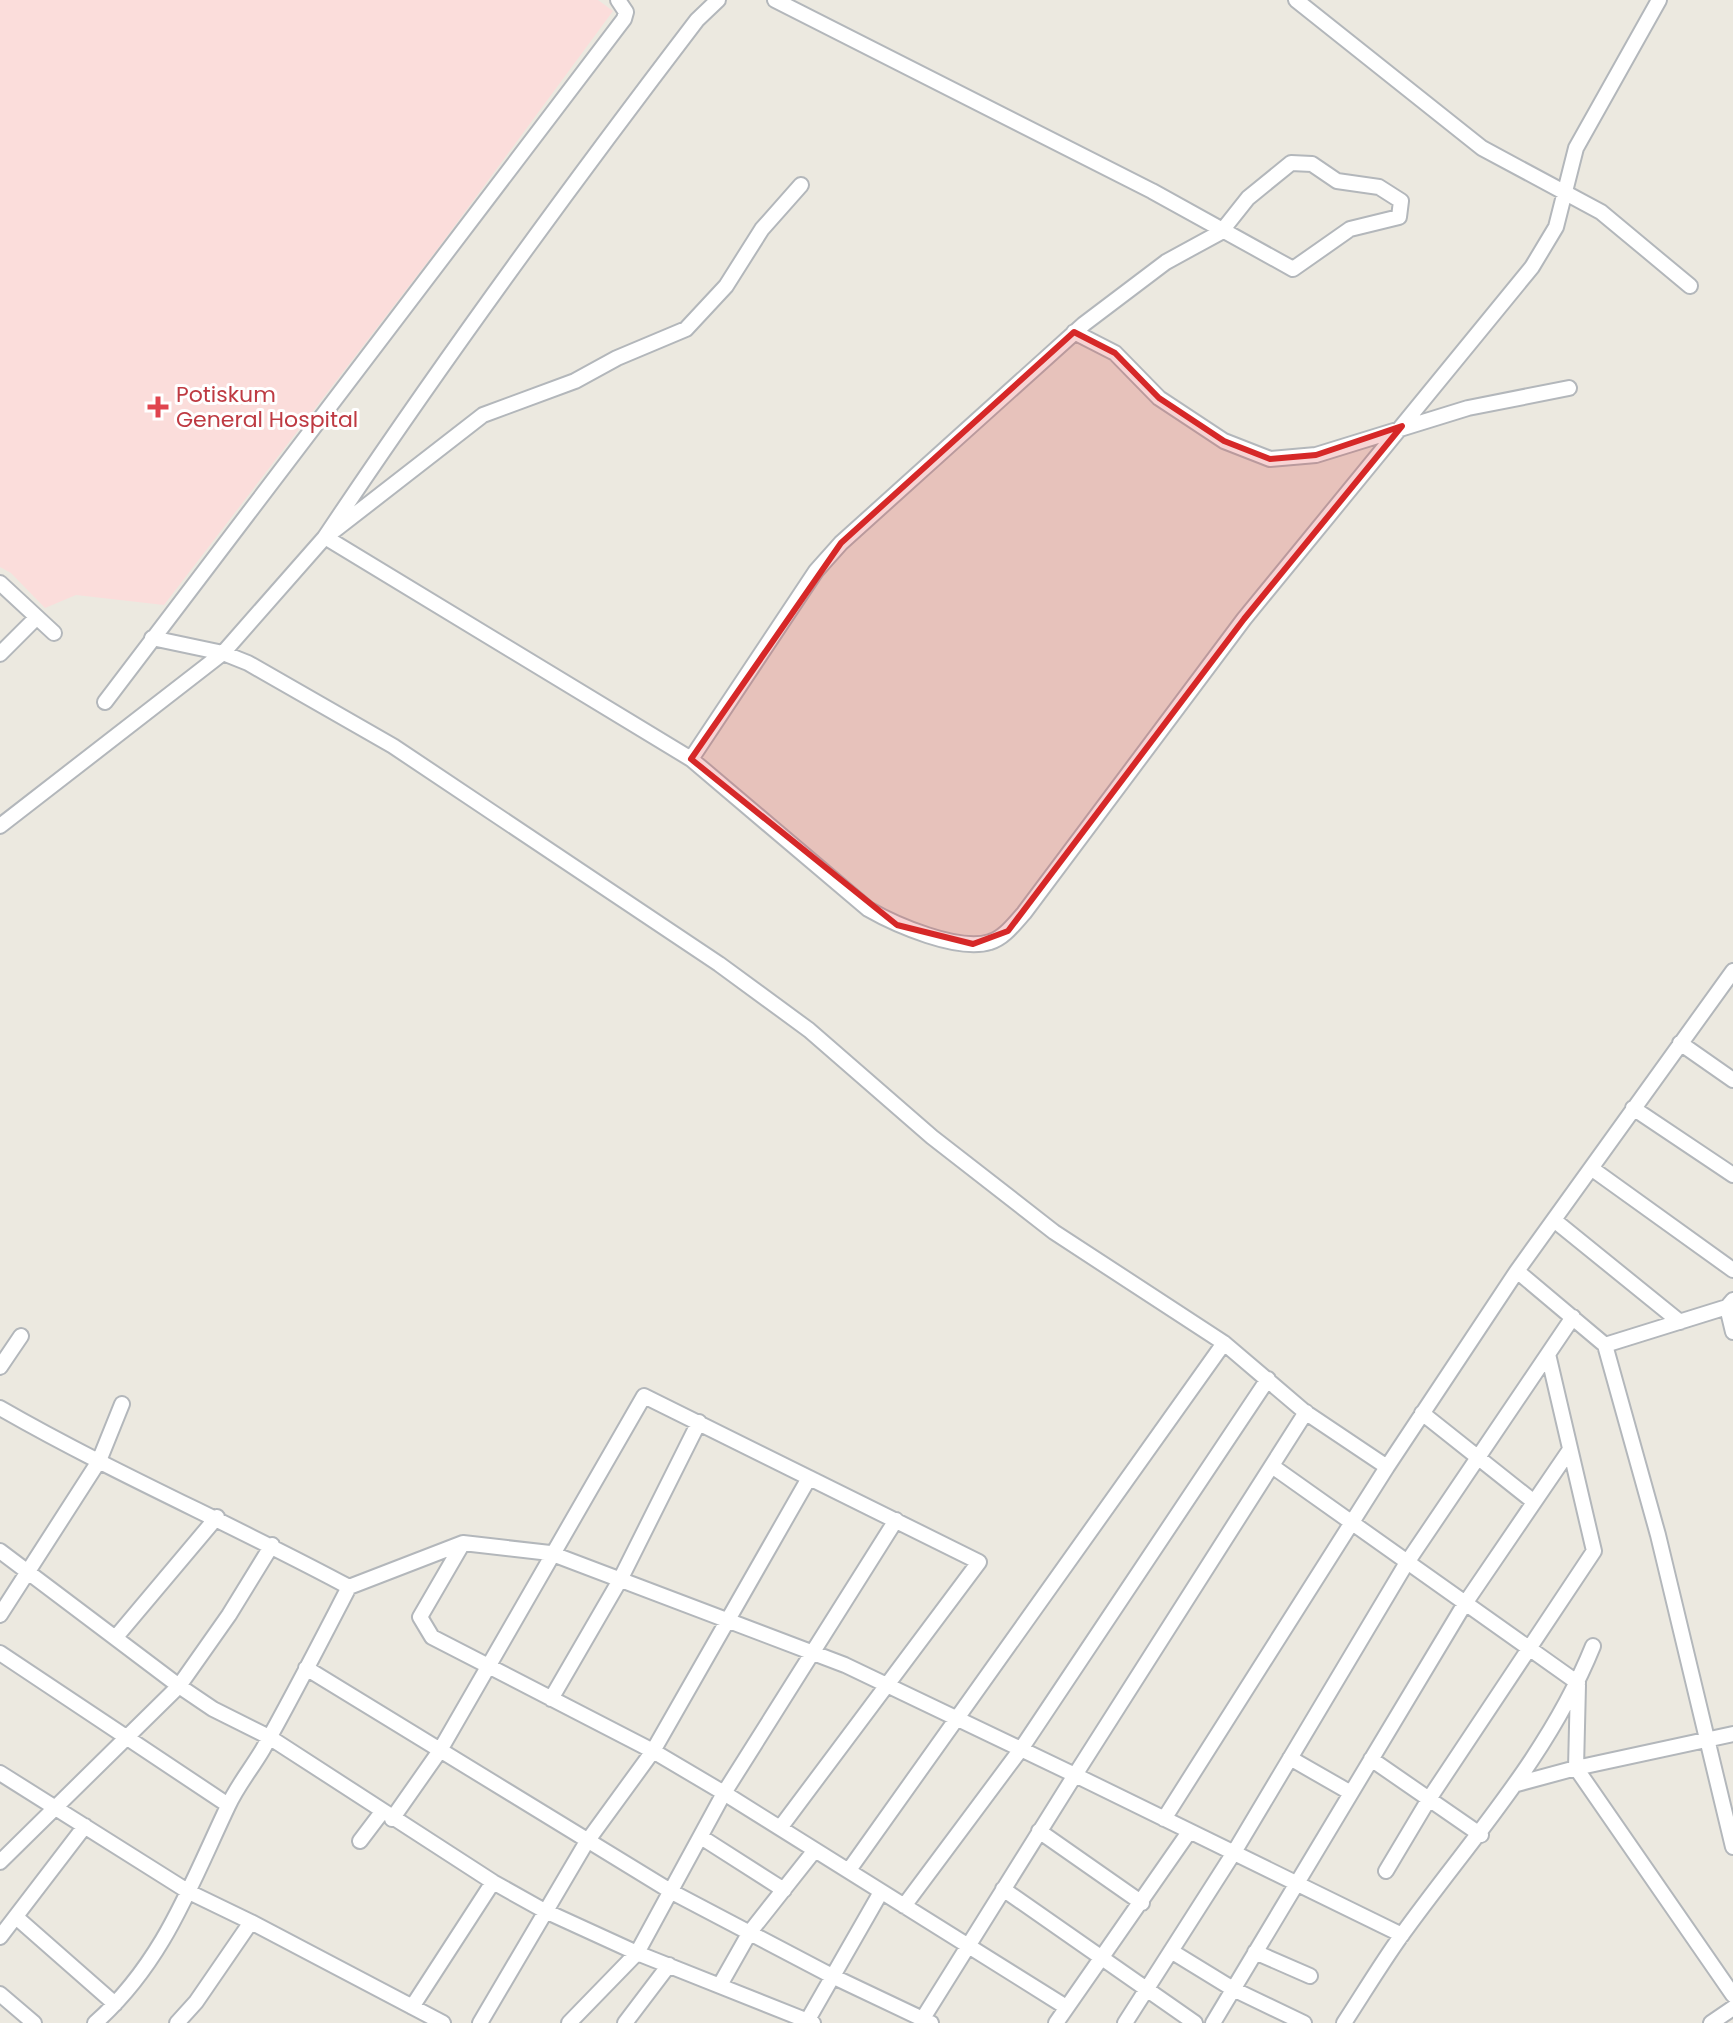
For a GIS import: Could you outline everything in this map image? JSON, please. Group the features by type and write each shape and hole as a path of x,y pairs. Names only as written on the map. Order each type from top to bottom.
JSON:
{"street":[{"path":"0,826 223,653 325,537 436,371 555,206 697,20 718,0"},
{"path":"691,759 816,571 841,543 1074,332 1166,262 1221,232 1248,198 1291,163 1312,164 1337,181 1379,187 1401,201 1399,217 1387,223 1350,229 1293,269 1221,232 1152,191 775,0"},
{"path":"1296,0 1482,148 1601,212 1690,286"},
{"path":"325,537 691,759 868,909 897,925 939,937 973,944 992,942 1008,931 1024,913 1244,619 1532,267 1556,227 1576,148 1659,0"},
{"path":"105,702 624,19 626,12 621,1"},
{"path":"325,537 483,415 575,381 617,358 686,329 726,286 762,229 801,185"},
{"path":"1074,332 1115,353 1159,398 1224,441 1270,459 1316,455 1468,408 1569,388"},
{"path":"0,583 35,619 54,633"},
{"path":"0,654 35,619"},
{"path":"152,638 223,653 393,746 719,964 809,1030 932,1137 1054,1232 1224,1343 1306,1412 1387,1467"},
{"path":"1164,1819 1387,1467 1517,1271 1680,1043 1730,980"},
{"path":"1680,1043 1733,1080"},
{"path":"1633,1108 1733,1175"},
{"path":"1591,1168 1733,1270"},
{"path":"1554,1220 1680,1322"},
{"path":"1517,1271 1605,1345 1658,1535 1733,1847"},
{"path":"1605,1345 1730,1304 1733,1332"},
{"path":"1125,2023 1233,1854 1406,1564 1573,1317"},
{"path":"0,1367 21,1336"},
{"path":"849,1870 1224,1343"},
{"path":"1386,1871 1429,1799 1594,1551 1548,1354"},
{"path":"904,1906 1021,1749 1268,1379"},
{"path":"360,1841 387,1816 439,1752 550,1553 644,1396 979,1562 885,1683 780,1828"},
{"path":"0,1615 99,1461 122,1404"},
{"path":"0,1408 349,1587"},
{"path":"306,1668 586,1843 672,1892 925,2022 1039,1831 1306,1412"},
{"path":"1422,1413 1534,1502"},
{"path":"551,1699 620,1580 699,1422"},
{"path":"1213,2023 1464,1605 1569,1451"},
{"path":"1272,1466 1406,1564 1578,1683"},
{"path":"480,2023 543,1910 586,1843 653,1751 809,1478"},
{"path":"116,1637 217,1517"},
{"path":"569,2023 637,1953 724,1793 896,1520"},
{"path":"463,1543 420,1617 432,1637 653,1751 1066,2007"},
{"path":"95,2023 115,2004 161,1947 228,1805 269,1737 349,1587 463,1543 550,1553 885,1683 1402,1935"},
{"path":"0,1862 179,1686 229,1615 272,1545"},
{"path":"0,1551 31,1571 213,1709 269,1737 493,1882 543,1910 637,1953 809,2022 881,1892"},
{"path":"1344,2023 1402,1935 1517,1784 1578,1683 1593,1646"},
{"path":"0,1653 228,1805"},
{"path":"1578,1683 1576,1768 1733,1995"},
{"path":"1517,1784 1733,1734"},
{"path":"1290,1758 1351,1793"},
{"path":"1371,1759 1481,1835"},
{"path":"0,1773 189,1892 443,2023"},
{"path":"0,1937 85,1826"},
{"path":"1039,1831 1142,1903"},
{"path":"1056,2023 1189,1832"},
{"path":"701,1837 784,1890"},
{"path":"720,1985 750,1932 815,1850"},
{"path":"412,2007 493,1882"},
{"path":"1003,1889 1195,2023"},
{"path":"16,1917 115,2004"},
{"path":"177,2023 196,2002 251,1922"},
{"path":"1171,1951 1233,1989 1304,2023"},
{"path":"1255,1952 1310,1976"},
{"path":"625,2023 669,1965"},
{"path":"0,1994 34,2023"},
{"path":"1711,2023 1733,2008"}],"highlighted area":[{"path":"1074,332 1115,353 1159,398 1224,441 1270,459 1316,455 1402,426 1244,619 1008,931 973,944 897,925 691,759 841,543"}],"shaded area":[{"name":"Potiskum General Hospital","path":"0,0 598,0 613,11 439,247 164,605 76,595 45,608 11,573 0,567"}],"place":[{"name":"Potiskum General Hospital","path":"158,407"}]}
